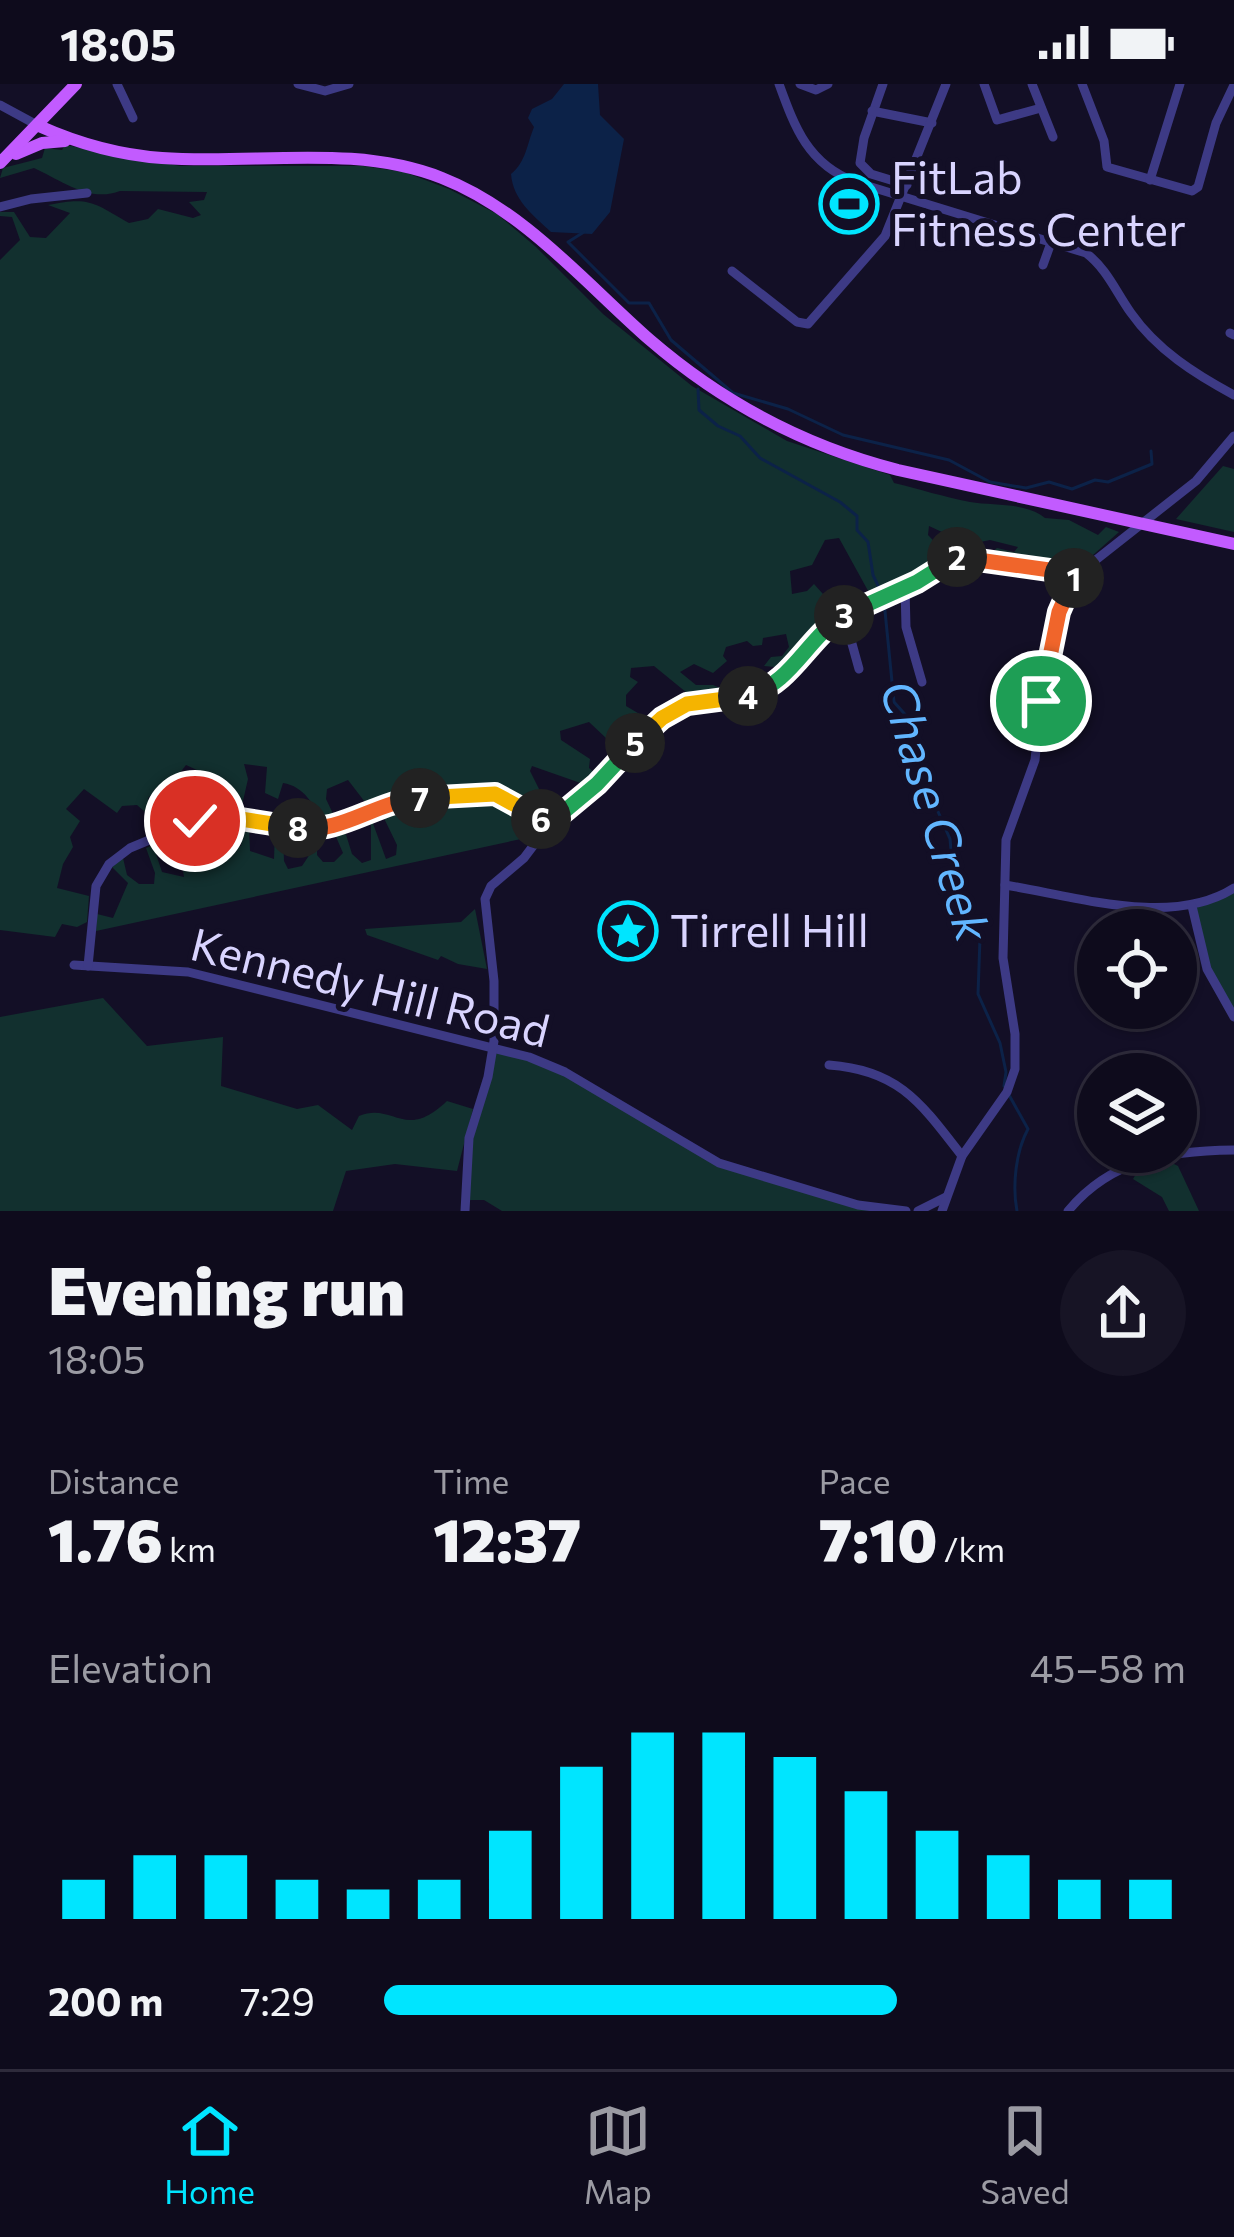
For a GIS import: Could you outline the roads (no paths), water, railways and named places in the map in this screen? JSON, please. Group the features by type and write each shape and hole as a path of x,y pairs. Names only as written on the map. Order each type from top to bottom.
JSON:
{"main road":[{"path":"0,164 76,84"},
{"path":"62,101 61,118 73,137"},
{"path":"41,123 108,148 164,158 364,160 437,176 511,217 689,372 774,425 868,462 1234,544"},
{"path":"0,164 33,146 73,137"}],"street":[{"path":"117,84 133,118"},
{"path":"298,84 321,91 349,84"},
{"path":"778,84 802,140 820,164 845,178 905,191 1091,256 1151,336 1194,374 1234,395"},
{"path":"800,84 816,90 828,84"},
{"path":"883,84 872,111 862,166 905,191"},
{"path":"732,271 797,322 812,321 885,236 946,84"},
{"path":"984,84 997,120 1042,108"},
{"path":"1032,84 1053,137"},
{"path":"1082,84 1104,141 1106,165 1192,191 1198,187 1216,123 1234,85"},
{"path":"1150,180 1180,84"},
{"path":"0,105 41,123"},
{"path":"872,111 932,123"},
{"path":"0,207 87,194"},
{"path":"1043,265 1052,240"},
{"path":"942,1211 962,1156 1007,1092 1015,1070 1015,1034 1003,958 1008,829 1035,760 1039,717 1067,589 1078,574 1207,471 1234,436"},
{"path":"1166,507 1162,517 1173,531"},
{"path":"465,1211 469,1138 494,1048 495,993 484,902 495,881 524,858 549,824 597,784 662,718 695,701 740,698 772,687 844,615 905,588 955,557 1078,574"},
{"path":"905,588 907,627 922,682"},
{"path":"844,615 859,669"},
{"path":"88,966 96,886 109,864 130,848 195,821 228,817 322,830 396,800 487,794 512,800 549,824"},
{"path":"1005,885 1153,908 1192,906 1234,888"},
{"path":"1192,906 1207,969 1234,1016"},
{"name":"Kennedy Hill Road","path":"74,965 188,972 537,1059 719,1162 858,1204 906,1211"},
{"path":"829,1065 874,1072 897,1082 962,1156"},
{"path":"1068,1211 1092,1184 1135,1163 1234,1150"},
{"path":"918,1211 946,1197"}],"water":[{"path":"564,84 598,84 600,115 624,139 610,212 592,234 551,232 525,206 511,174 523,158 534,127 528,118 532,109 552,99"}],"waterway":[{"path":"584,232 568,242 629,303 649,303 671,340 733,393 788,409 843,435 949,460 990,482 1026,488 1049,482 1072,489 1095,480 1108,482 1152,464 1151,451"},
{"name":"Chase Creek","path":"698,389 699,410 718,426 740,436 760,458 857,516 857,530 868,542 881,592"},
{"name":"Chase Creek","path":"884,601 894,702 918,729 922,759 931,772 936,807 950,839 954,882 980,938 978,994 1000,1043 1004,1086"},
{"name":"Chase Creek","path":"1009,1095 1028,1129 1016,1168 1017,1211"}],"place":[{"name":"FitLab Fitness Center","path":"849,204"},
{"name":"Tirrell Hill","path":"628,931"}]}
